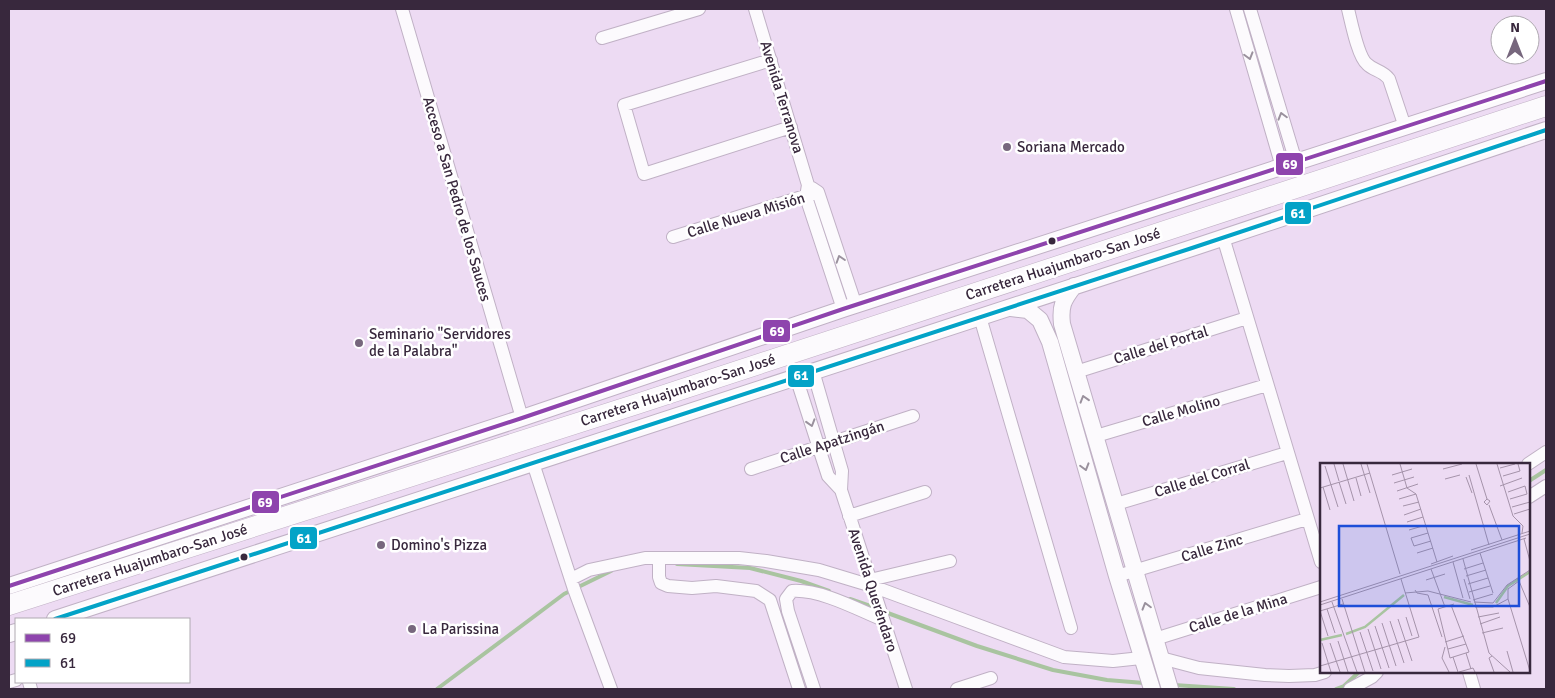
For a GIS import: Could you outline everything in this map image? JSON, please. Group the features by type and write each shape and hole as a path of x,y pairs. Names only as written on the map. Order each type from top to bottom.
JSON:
{"main road":[{"name":"Carretera Huajumbaro-San José","path":"9,605 637,404 1546,106"}],"street":[{"name":"Acceso a San Pedro de los Sauces","path":"402,9 522,418"},
{"path":"602,38 699,9"},
{"name":"Avenida Terranova","path":"754,9 849,308"},
{"path":"1236,9 1289,164"},
{"path":"1250,9 1289,164"},
{"path":"1348,9 1362,57 1367,65 1384,73 1389,79 1416,134 1402,166 1399,180"},
{"path":"771,60 624,105 644,174 791,127"},
{"path":"9,586 522,418 849,308 1546,81"},
{"path":"58,618 1192,248 1546,130"},
{"path":"1389,132 1396,142 1433,167"},
{"path":"1528,137 1546,140"},
{"name":"Calle Nueva Misión","path":"673,237 811,191"},
{"path":"1177,202 1187,210 1193,222 1195,235 1192,248"},
{"path":"1222,237 1320,559"},
{"path":"1074,286 1063,300 1058,339 1117,576 1152,689"},
{"path":"1009,307 1028,310 1040,320 1058,339 1076,372 1170,689"},
{"path":"980,317 1071,628"},
{"name":"Calle del Portal","path":"1076,372 1247,318"},
{"path":"721,351 718,364 720,377 725,388 733,398"},
{"name":"Avenida Queréndaro","path":"813,371 835,441 842,471 841,490 906,689"},
{"name":"Avenida Queréndaro","path":"796,377 828,476 841,490"},
{"path":"624,383 632,392 637,404 636,428"},
{"name":"Calle Molino","path":"1096,436 1267,385"},
{"name":"Calle Apatzingán","path":"752,469 913,416"},
{"name":"Calle del Corral","path":"1116,504 1287,453"},
{"path":"1530,463 1544,458"},
{"path":"533,463 572,584 611,689"},
{"path":"1530,496 1546,486"},
{"path":"849,516 925,492"},
{"name":"Calle Zinc","path":"1117,576 1307,519"},
{"path":"572,584 589,570 645,558 659,560 739,558 766,561 819,570 872,586 1064,657 1144,663"},
{"path":"659,560 659,577 661,582 668,586 692,588 716,586 756,591 770,600 799,689"},
{"path":"872,586 950,561"},
{"name":"Calle de la Mina","path":"1155,639 1320,587"},
{"path":"814,689 788,611 786,599 792,591 802,590 824,596 882,616"},
{"path":"1162,663 1265,675 1298,676 1322,673"},
{"path":"1350,689 1376,673"},
{"path":"1469,673 1474,689"},
{"path":"962,689 991,678"}],"waterway":[{"path":"1530,480 1546,470"},
{"path":"677,564 750,568 801,581 829,591"},
{"path":"437,689 564,594 611,571"},
{"path":"850,599 876,608"},
{"path":"885,612 977,646 1053,670 1107,680 1144,683"},
{"path":"1336,689 1344,686 1358,673"},
{"path":"1174,685 1234,689"}],"transit line":[{"name":"69","path":"9,586 522,418 843,309 1546,81"},
{"name":"61","path":"58,618 1192,248 1546,130"}],"place":[{"name":"Soriana Mercado","path":"1007,147"},
{"name":"Seminario \"Servidores de la Palabra\"","path":"359,343"},
{"name":"Domino's Pizza","path":"381,545"},
{"name":"La Parissina","path":"412,629"}]}
